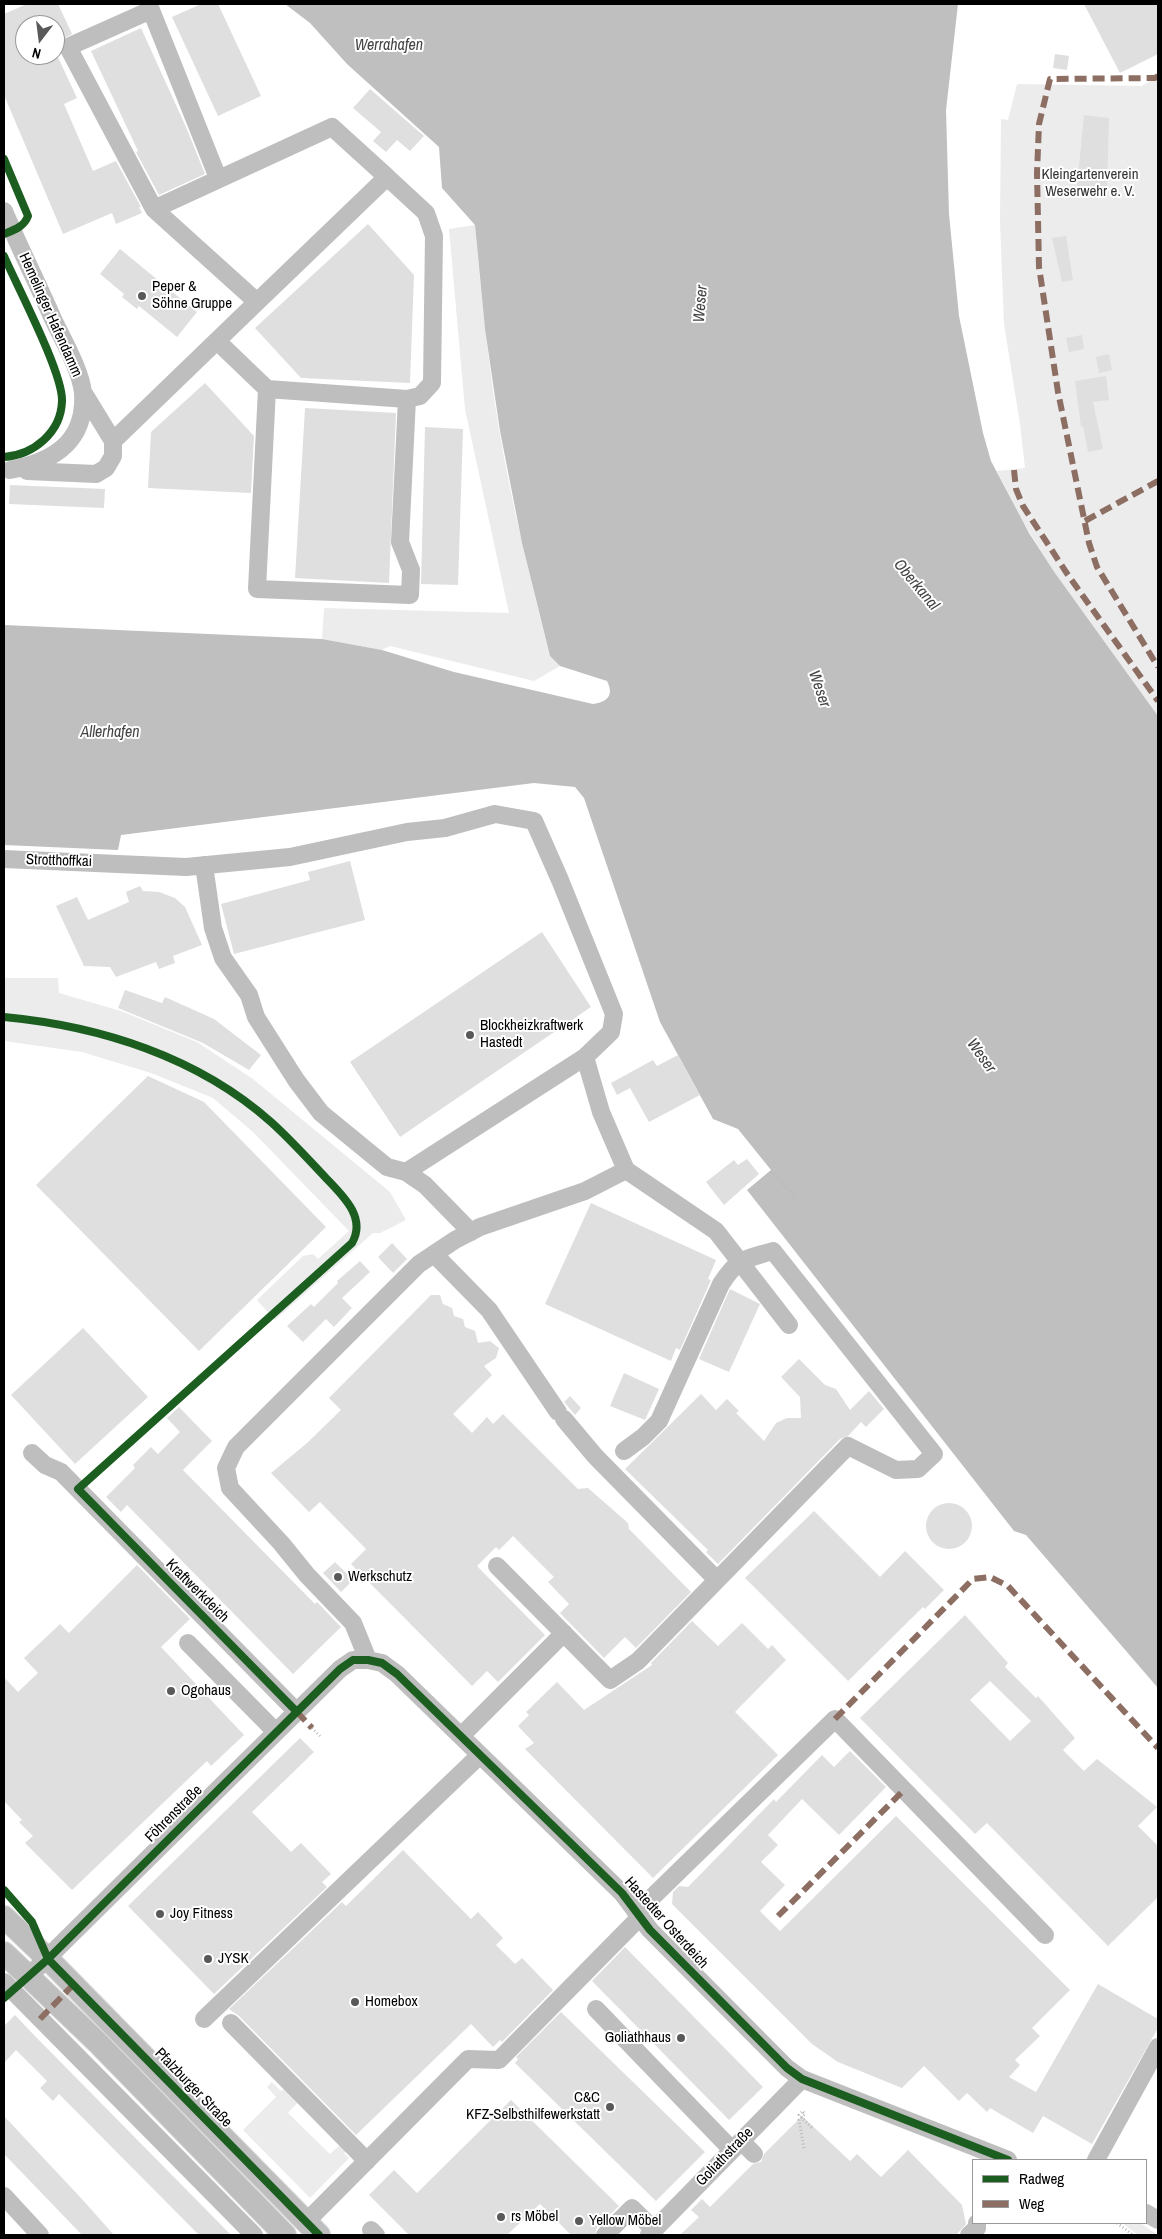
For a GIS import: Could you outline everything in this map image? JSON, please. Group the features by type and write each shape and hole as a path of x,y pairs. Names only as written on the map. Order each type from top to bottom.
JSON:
{"main road":[{"name":"Pfalzburger Straße","path":"4,1917 48,1959 312,2229"},
{"path":"4,1953 12,1987 97,2042 285,2235"}],"street":[{"path":"218,178 150,10 68,47 154,208 256,302"},
{"path":"154,208 332,127 426,213 434,236 432,383 420,396 407,400 266,390 217,341"},
{"path":"113,441 387,177"},
{"name":"Hemelinger Hafendamm","path":"4,211 69,354 83,392 82,415 74,434 64,448 49,459 7,470"},
{"path":"266,390 257,589 410,595 411,570 400,542 407,400"},
{"path":"7,470 96,474 106,468 113,456 113,441 83,392"},
{"name":"Strotthoffkai","path":"4,859 204,865 290,857 407,832 445,828 495,814 534,821 614,1014 611,1032 585,1057"},
{"path":"204,865 212,928 223,958 249,996 256,1017 296,1080 321,1113 386,1167 406,1172 425,1185 471,1232"},
{"path":"406,1172 585,1057 601,1112 626,1170 716,1231 789,1325"},
{"path":"368,1660 353,1622 307,1575 281,1543 230,1488 226,1468 236,1447 420,1264 434,1254 471,1232 585,1192 626,1170"},
{"path":"497,1566 610,1680 638,1661 848,1446 896,1470 918,1469 934,1454 773,1251 739,1261 722,1284 659,1421 643,1437 615,1457"},
{"path":"434,1254 489,1310 561,1415 615,1457 717,1580"},
{"name":"Kraftwerkdeich","path":"32,1452 45,1465 61,1472 297,1712"},
{"path":"461,1736 564,1633"},
{"path":"188,1643 276,1732"},
{"name":"Föhrenstraße","path":"12,1987 48,1959 340,1669 353,1660 368,1660"},
{"name":"Hastedter Osterdeich","path":"368,1660 382,1663 397,1674 480,1754 622,1893 650,1930 740,2024 787,2068 802,2079 997,2158"},
{"path":"312,2229 367,2161 468,2059 498,2060 638,1915 835,1719 1044,1935"},
{"path":"204,2020 480,1754"},
{"path":"12,1987 254,2235"},
{"path":"596,2010 737,2146 754,2154"},
{"path":"231,2024 367,2161"},
{"path":"1097,2159 1158,2048"},
{"name":"Goliathstraße","path":"652,2232 802,2079"},
{"path":"4,2196 40,2235"},
{"path":"605,2235 632,2208 652,2232"},
{"path":"1147,2213 1158,2220"},
{"path":"969,2235 977,2228 977,2224"}],"path":[{"path":"771,1170 800,1203"},
{"path":"312,1728 320,1736"},
{"path":"804,2148 799,2120 805,2114 802,2111 799,2115 801,2118 806,2123 812,2128"},
{"path":"1118,2224 1133,2235"}],"green space":[{"name":"Kleingartenverein Weserwehr e. V.","path":"1158,77 1158,716 1055,573 1021,519 997,471 1025,468 1004,324 1000,222 1001,119 1008,120 1017,84 1141,86"},
{"path":"475,225 488,353 504,458 522,543 550,656 560,666 534,681 390,646 382,650 322,639 324,608 509,613 465,409 449,229"},
{"path":"4,978 58,978 59,993 121,1011 197,1042 253,1079 390,1192 406,1220 380,1233 373,1233 275,1320 257,1300 303,1256 313,1254 318,1259 349,1231 254,1133 213,1098 151,1073 82,1052 4,1041"},
{"path":"272,2082 281,2091 286,2087 300,2100 288,2113 330,2154 343,2142 349,2149 344,2153 349,2158 310,2198 243,2130 276,2097 267,2087"},
{"path":"1123,2224 1142,2224 1158,2235 1138,2235"}],"water":[{"path":"285,4 958,4 946,110 949,214 959,316 983,433 991,461 1029,533 1055,573 1158,716 1158,1688 1026,1535 1014,1531 747,1190 771,1170 738,1129 713,1119 660,1022 584,798 575,787 534,783 121,835 118,850 4,845 4,625 322,639 382,650 454,672 593,704 606,700 610,694 607,681 560,666 550,656 522,543 500,431 485,329 475,225 442,188 439,147 347,64 310,23"}],"building":[{"path":"27,4 58,4 63,15 15,15 15,65 62,65 77,98 64,104 93,171 116,161 141,207 139,207 142,213 116,224 112,213 63,234 4,95 4,14"},
{"path":"201,4 218,4 261,96 218,116 172,17"},
{"path":"1084,4 1158,4 1158,54 1120,73"},
{"path":"65,19 72,34 65,38"},
{"path":"141,28 205,174 159,195 136,152 138,151 91,51"},
{"path":"1055,54 1069,56 1067,70 1053,68"},
{"path":"370,89 424,136 410,151 397,140 386,152 373,141 381,132 353,108"},
{"path":"1084,115 1109,118 1107,188 1077,187"},
{"path":"368,224 414,275 410,383 301,378 255,328"},
{"path":"1066,236 1073,280 1062,282 1052,238"},
{"path":"120,249 197,312 177,337 139,306 137,309 122,297 124,294 100,274"},
{"path":"1082,335 1084,349 1069,352 1066,338"},
{"path":"1109,354 1112,370 1099,373 1096,357"},
{"path":"1106,376 1109,400 1093,402 1103,449 1088,452 1083,426 1081,427 1075,381"},
{"path":"205,383 254,436 251,493 148,488 151,432"},
{"path":"305,408 396,413 389,583 295,578"},
{"path":"425,427 463,429 458,585 421,584"},
{"path":"10,485 105,489 104,508 9,504"},
{"path":"350,861 365,920 234,954 221,904 310,880 308,872"},
{"path":"140,886 143,891 159,892 175,898 185,907 202,945 173,956 175,963 159,969 156,962 116,977 110,967 84,966 56,906 77,897 88,920 129,902 126,892"},
{"name":"Blockheizkraftwerk Hastedt","path":"542,932 591,1007 400,1137 350,1062"},
{"path":"125,990 162,1003 165,997 214,1019 261,1055 249,1070 203,1043 118,1008"},
{"path":"678,1055 700,1095 649,1122 630,1088 617,1095 611,1083 653,1060 657,1066"},
{"path":"148,1076 204,1102 326,1227 199,1351 36,1185"},
{"path":"747,1159 759,1174 724,1205 706,1182 734,1160 738,1165"},
{"path":"591,1203 716,1260 708,1279 711,1280 680,1350 676,1348 671,1361 545,1304"},
{"path":"392,1243 407,1259 393,1273 378,1257"},
{"path":"360,1261 370,1272 342,1298 352,1308 334,1327 326,1319 303,1342 287,1326 311,1304 314,1307 338,1283 337,1281"},
{"path":"730,1289 760,1304 729,1372 699,1359"},
{"path":"431,1295 440,1295 443,1304 452,1308 454,1316 463,1319 465,1327 475,1331 478,1343 490,1341 499,1348 496,1358 484,1366 492,1375 453,1414 472,1433 487,1417 493,1424 503,1414 578,1489 588,1488 628,1523 629,1529 691,1592 636,1648 625,1637 604,1658 560,1613 569,1604 548,1582 554,1577 513,1536 499,1550 496,1547 477,1566 545,1635 498,1682 487,1671 472,1686 351,1564 366,1549 320,1502 309,1512 271,1473 307,1443 341,1410 329,1398"},
{"path":"83,1328 148,1397 75,1464 11,1395"},
{"path":"799,1359 825,1385 836,1389 850,1410 869,1391 884,1409 866,1427 861,1422 848,1436 840,1439 718,1564 706,1552 708,1550 625,1469 701,1394 716,1410 727,1399 739,1411 736,1413 764,1441 776,1423 787,1418 801,1418 800,1397 781,1377"},
{"path":"624,1373 659,1389 645,1420 610,1406"},
{"path":"570,1396 581,1408 575,1415 564,1402"},
{"path":"179,1407 212,1441 183,1470 315,1604 317,1602 341,1627 293,1674 127,1505 121,1512 106,1497 135,1468 133,1465 151,1447 158,1454 180,1432 167,1418"},
{"path":"949,1503 962,1507 968,1513 972,1526 968,1539 962,1545 949,1549 936,1545 930,1539 926,1526 930,1513 936,1507"},
{"path":"814,1511 880,1577 905,1551 944,1590 925,1609 923,1607 848,1681 745,1578"},
{"name":"Werkschutz","path":"335,1562 353,1580 341,1592 323,1573"},
{"path":"137,1565 190,1619 161,1647 244,1735 211,1766 207,1761 72,1890 25,1843 33,1836 19,1822 22,1820 4,1801 4,1677 18,1692 38,1673 24,1658 60,1624 69,1633"},
{"path":"965,1615 1008,1663 1005,1667 1036,1698 1038,1696 1075,1738 1063,1750 1084,1771 1097,1759 1157,1807 1138,1826 1158,1846 1158,1897 1108,1946 987,1823 975,1834 860,1718","holes":["990,1681 1031,1721 1010,1741 970,1700"]},
{"path":"692,1621 718,1646 742,1623 768,1649 772,1645 786,1660 735,1712 778,1755 653,1878 525,1749 534,1743 518,1726 529,1715 526,1712 557,1682 584,1710 652,1665 651,1663"},
{"path":"300,1738 314,1752 252,1812 291,1852 301,1843 331,1874 322,1882 327,1887 214,1994 128,1906"},
{"path":"850,1751 886,1787 839,1835 802,1799 768,1835 778,1845 761,1862 785,1885 760,1911 780,1931 896,1816 1070,1990 1032,2028 1040,2036 1015,2060 1020,2065 1009,2077 1036,2092 1098,1984 1158,2019 1158,2028 1092,2144 1043,2116 1033,2133 990,2108 987,2112 967,2093 959,2101 924,2066 902,2088 838,2062 812,2044 672,1904 673,1892 679,1886 688,1887 774,1799 776,1802 822,1755 834,1767"},
{"name":"Homebox","path":"403,1850 471,1919 478,1912 503,1938 496,1945 515,1964 522,1958 553,1990 502,2042 500,2040 493,2047 471,2024 356,2135 239,2016 229,2009 342,1902 346,1906"},
{"name":"Goliathhaus","path":"625,1947 763,2087 729,2120 592,1981"},
{"name":"C&C KFZ-Selbsthilfewerkstatt","path":"561,2012 705,2152 656,2201 515,2063 518,2059 516,2057"},
{"path":"15,2015 231,2235 199,2235 59,2094 53,2101 40,2088 47,2081 16,2050 4,2063 4,2026"},
{"path":"511,2100 619,2206 597,2227 595,2235 571,2235 540,2204 507,2235 409,2235 369,2195 394,2170 417,2193"},
{"path":"4,2116 114,2235 82,2235 4,2154"},
{"path":"802,2116 850,2161 857,2154 881,2177 908,2150 962,2205 966,2224 956,2235 680,2235 699,2217 691,2210 702,2199 710,2207 753,2164 761,2162 764,2154"}],"marked path":[{"path":"1158,76 1155,78 1050,79 1039,124 1037,173 1039,267 1058,392 1089,543 1097,567 1158,667"},
{"path":"1014,470 1016,489 1023,506 1068,575 1158,701"},
{"path":"1085,521 1158,481"},
{"path":"835,1719 973,1579 990,1577 1008,1586 1158,1748"},
{"path":"297,1712 312,1728"},
{"path":"778,1916 904,1790"},
{"path":"40,2019 73,1985"}],"cycle path":[{"path":"4,159 28,216 21,225 4,234"},
{"path":"4,256 48,351 60,388 62,401 57,423 43,440 25,452 4,457"},
{"path":"4,1017 40,1021 111,1037 146,1048 212,1079 243,1099 278,1128 338,1191 355,1215 357,1224 352,1243 78,1489 297,1712"},
{"path":"4,1998 48,1959 340,1669 353,1660 368,1660 382,1663 397,1674 622,1893 650,1930 787,2068 802,2079 1005,2159"},
{"path":"4,1890 32,1922 48,1959 319,2235"}],"place":[{"name":"Peper & Söhne Gruppe","path":"142,296"},
{"name":"Blockheizkraftwerk Hastedt","path":"470,1035"},
{"name":"Werkschutz","path":"338,1577"},
{"name":"Ogohaus","path":"171,1691"},
{"name":"Joy Fitness","path":"160,1914"},
{"name":"JYSK","path":"208,1959"},
{"name":"Homebox","path":"355,2002"},
{"name":"Goliathhaus","path":"681,2038"},
{"name":"C&C KFZ-Selbsthilfewerkstatt","path":"610,2107"},
{"name":"rs Möbel","path":"501,2217"},
{"name":"Yellow Möbel","path":"579,2221"}],"water label":[{"name":"Werrahafen","path":"389,46"},
{"name":"Weser","path":"701,304"},
{"name":"Oberkanal","path":"916,585"},
{"name":"Weser","path":"819,689"},
{"name":"Allerhafen","path":"110,733"},
{"name":"Weser","path":"981,1056"}]}
